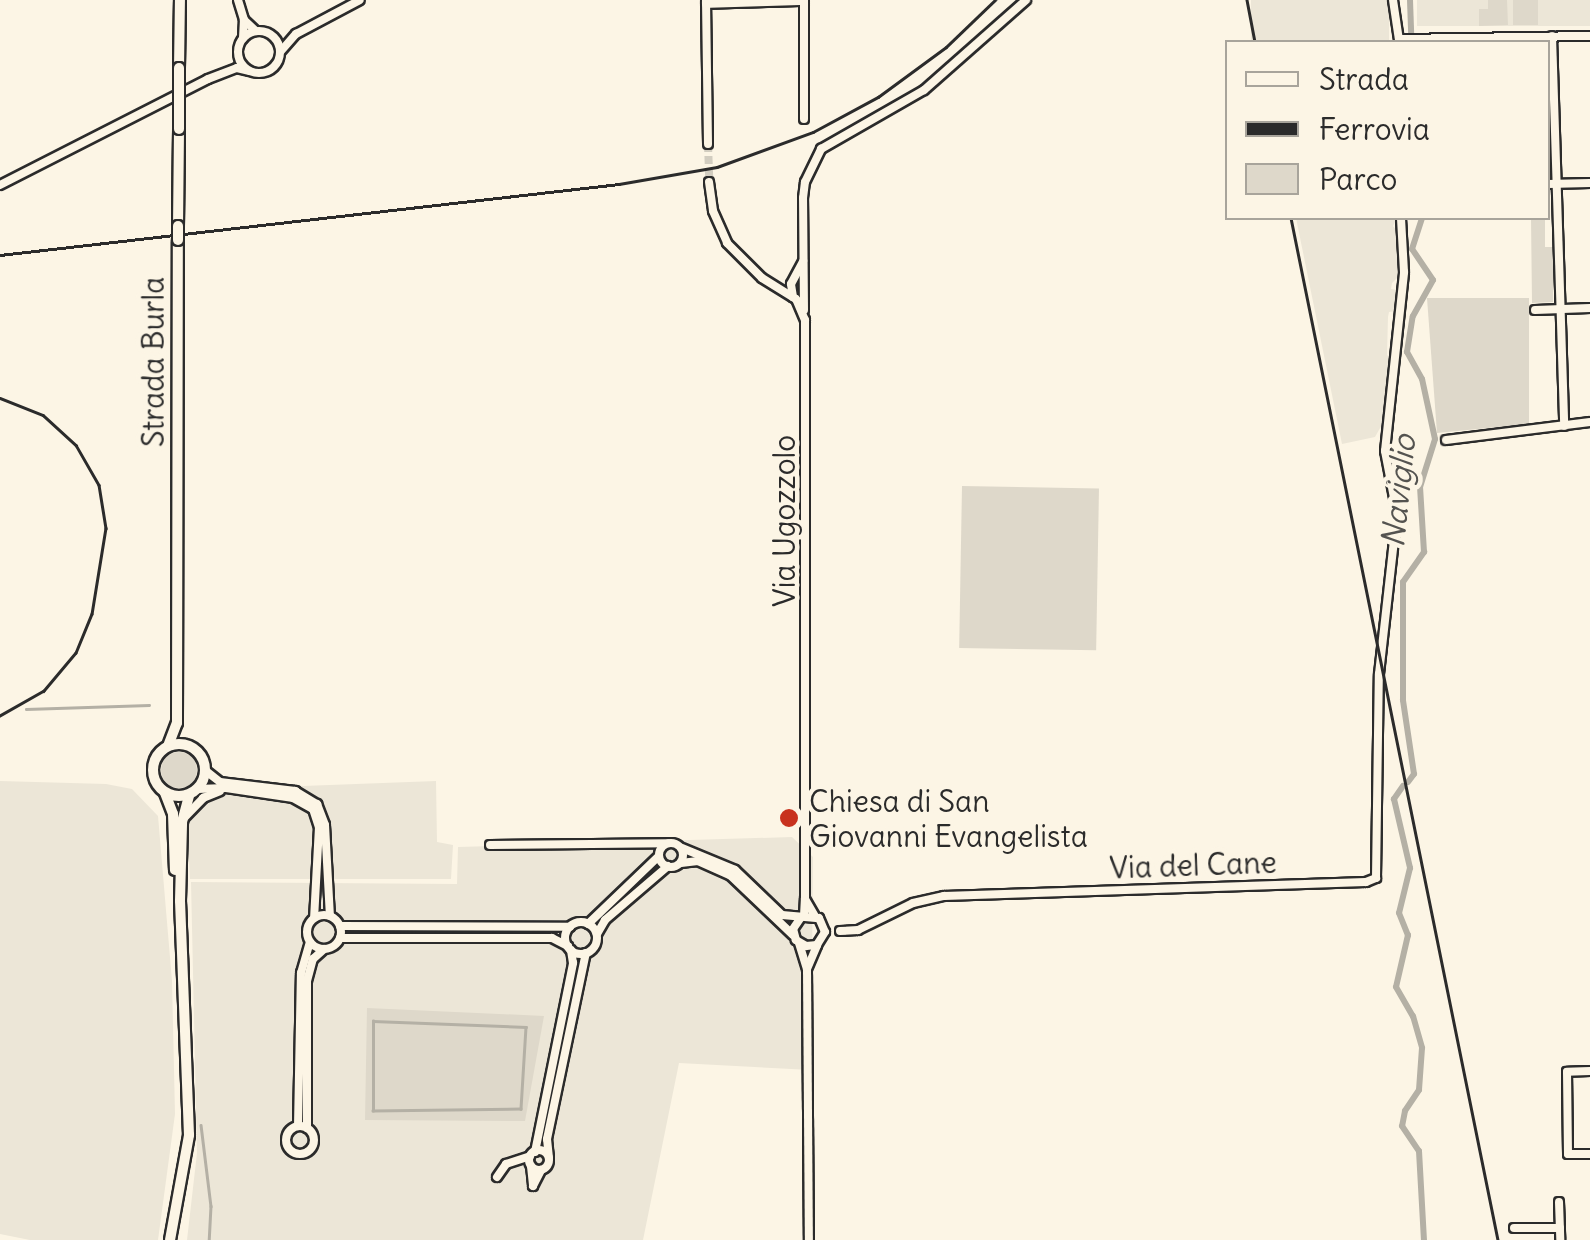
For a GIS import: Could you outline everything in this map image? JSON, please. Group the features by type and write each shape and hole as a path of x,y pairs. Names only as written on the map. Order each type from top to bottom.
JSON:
{"main road":[{"name":"Strada Burla","path":"170,1240 190,1135 173,814 153,772 156,758 168,746 176,723 180,0"},
{"name":"Strada Burla","path":"176,723 188,745 201,755 206,770 182,822 180,901"},
{"path":"168,746 188,745"},
{"path":"165,792 193,792"}],"street":[{"path":"222,73 243,38 244,20 238,0"},
{"path":"0,185 222,73 237,68 249,72 272,69 296,34 360,0"},
{"path":"708,144 706,2 804,0 804,119"},
{"path":"804,318 800,275 805,182 821,149 924,90 1026,0"},
{"path":"1393,0 1404,40 1590,36"},
{"path":"244,20 256,31 296,34"},
{"path":"243,38 256,31"},
{"path":"272,34 280,53"},
{"path":"1552,36 1552,184 1564,426"},
{"path":"237,52 249,72"},
{"path":"709,182 713,211 727,243 768,281 790,293 801,284 800,275"},
{"path":"1552,184 1590,183"},
{"name":"Via del Cane","path":"825,932 858,930 913,903 944,896 1375,879 1378,674 1395,531 1395,504 1385,451 1404,276 1401,220"},
{"path":"768,281 800,275"},
{"name":"Via Ugozzolo","path":"790,293 804,318 806,899 802,917 794,925 796,940"},
{"path":"1534,310 1590,308"},
{"path":"1446,440 1590,422"},
{"path":"206,770 220,782 295,791 317,804 325,825 330,916 340,926 588,924 668,843"},
{"path":"193,792 239,790 293,798 313,809 319,827 314,918 306,930 310,942 301,974 302,1127 314,1141 306,1152 293,1152 286,1136 302,1127"},
{"path":"182,822 213,792 239,790"},
{"path":"646,840 668,866"},
{"path":"490,845 646,840 668,843 732,868 778,912 815,916"},
{"path":"681,863 682,848"},
{"path":"549,1158 547,1139 586,953 596,944 596,934 605,920 668,866 696,860 730,875 796,940 807,969 809,1240"},
{"name":"Via Ugozzolo","path":"806,899 825,932"},
{"path":"314,918 330,916"},
{"path":"588,924 596,934"},
{"path":"340,926 340,938"},
{"path":"533,1162 570,977 570,927"},
{"path":"807,969 825,932"},
{"path":"302,1127 307,981 313,959 340,938 552,938 586,953"},
{"path":"796,940 818,945"},
{"path":"310,942 324,950"},
{"path":"1590,1071 1567,1072 1568,1154 1590,1154"},
{"path":"533,1162 543,1151 549,1158"},
{"path":"497,1177 502,1166 549,1158"},
{"path":"1559,1202 1560,1240"},
{"path":"1514,1228 1560,1228"}],"shaded area":[{"path":"1251,0 1389,0 1389,40 1251,40"},
{"path":"1417,0 1590,0 1590,26 1417,26"},
{"path":"1296,220 1396,220 1393,226 1399,234 1401,274 1391,289 1398,290 1396,311 1389,312 1388,317 1387,355 1391,358 1384,421 1375,437 1342,444"},
{"path":"234,777 303,786 436,781 437,842 453,845 451,879 190,879 187,817 196,797"},
{"path":"0,781 106,784 132,789 158,816 172,981 175,1114 158,1240 30,1240 0,1234"},
{"path":"792,837 813,857 811,1070 679,1063 643,1240 187,1240 197,1153 191,882 457,884 458,847"}],"green space":[{"path":"1488,0 1507,0 1508,25 1479,26 1479,9 1488,9"},
{"path":"1513,0 1538,0 1538,25 1513,25"},
{"path":"1531,220 1545,220 1545,247 1553,247 1553,302 1532,303"},
{"path":"1427,298 1529,298 1529,424 1437,433"},
{"path":"962,486 1099,488 1096,650 959,648"},
{"path":"179,752 192,757 197,770 192,783 179,788 166,783 161,770 166,757"},
{"path":"367,1008 544,1016 525,1121 365,1120"}],"waterway":[{"name":"Naviglio","path":"1410,0 1411,36"},
{"name":"Naviglio","path":"1408,782 1414,774 1403,700 1403,582 1424,552 1420,487 1435,439 1422,379 1407,352 1413,316 1433,280 1412,249 1421,220"},
{"path":"26,709 149,705"},
{"name":"Naviglio","path":"1403,786 1394,799 1410,868 1399,913 1408,935 1396,987 1413,1016 1422,1048 1419,1090 1405,1111 1402,1126 1419,1151 1424,1240"},
{"path":"373,1021 526,1027 521,1109 373,1111 373,1021"},
{"path":"201,1125 211,1206 209,1240"}],"tunnel":[{"path":"708,144 709,182"}],"railway":[{"path":"0,255 619,184 717,167 813,132 878,97 946,47 995,0"},
{"path":"1247,0 1255,40"},
{"path":"1291,220 1498,1240"},
{"path":"0,398 43,415 76,445 99,485 106,528 92,614 76,653 44,691 0,716"}],"place":[{"name":"Chiesa di San Giovanni Evangelista","path":"789,818"}]}
